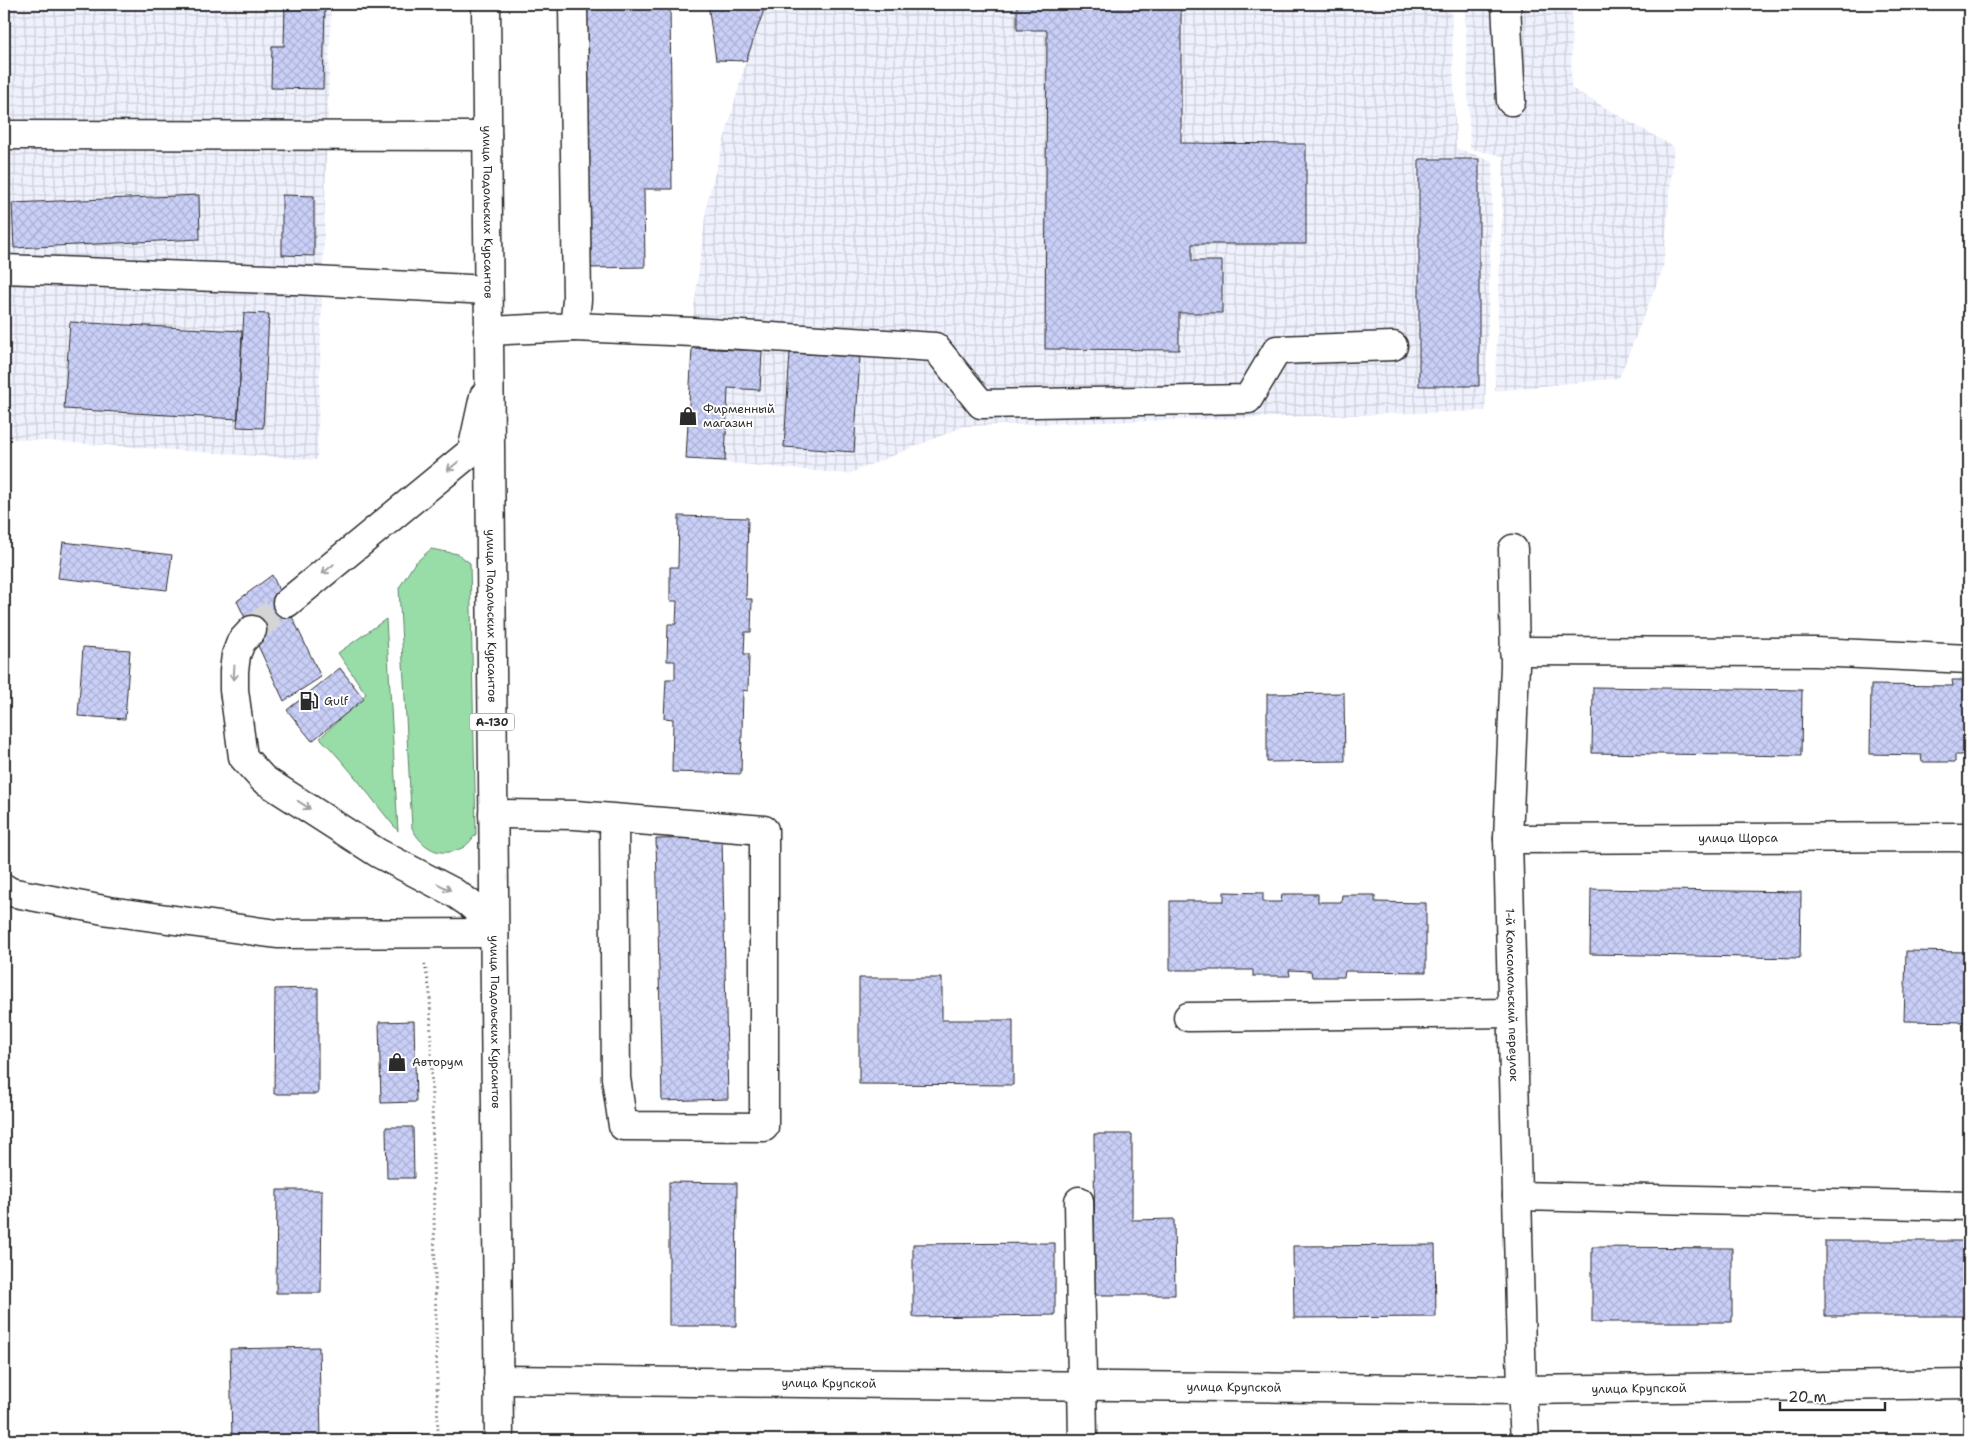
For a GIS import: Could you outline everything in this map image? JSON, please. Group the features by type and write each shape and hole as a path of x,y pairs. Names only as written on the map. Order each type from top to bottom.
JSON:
{"street":[{"name":"улица Подольских Курсантов","path":"486,4 499,1440"},
{"path":"573,4 577,300 574,327"},
{"path":"1506,4 1510,101"},
{"path":"4,135 487,136"},
{"path":"4,269 295,280 488,290"},
{"path":"488,330 574,327 702,332 935,347 981,404 1248,400 1277,350 1393,346"},
{"path":"286,604 472,451 488,375"},
{"name":"1-й Комсомольский переулок","path":"1513,549 1514,651 1508,839 1522,1390 1525,1440"},
{"path":"252,630 240,642 234,671 234,690 243,757 263,779 378,853 470,902 494,933"},
{"path":"1514,651 1815,652 1969,659"},
{"path":"493,814 575,815 614,818 764,830 764,1127 623,1126 616,1078 614,818"},
{"name":"улица Щорса","path":"1508,839 1969,837"},
{"path":"4,888 10,892 109,911 277,934 494,933"},
{"path":"1188,1017 1512,1012"},
{"path":"1517,1196 1969,1206"},
{"path":"1078,1202 1083,1440"},
{"name":"улица Крупской","path":"498,1380 1522,1390 1969,1384"}],"path":[{"path":"418,933 430,992 438,1440"}],"shaded area":[{"path":"4,4 331,4 317,460 4,438"},
{"path":"766,4 1451,4 1456,148 1493,161 1485,411 965,426 848,474 686,459 694,309 707,202 746,61"},
{"path":"1465,4 1572,4 1571,88 1674,147 1663,268 1619,378 1495,391 1504,156 1470,149"}],"green space":[{"path":"431,549 458,554 470,563 476,834 464,847 446,852 432,850 426,846 412,828 399,588 414,564"},
{"path":"386,619 398,831 351,772 320,738 366,694 338,653"}],"building":[{"path":"285,4 325,4 323,89 271,88 272,46 284,46"},
{"path":"587,4 670,4 672,189 644,189 645,267 591,268"},
{"path":"708,4 766,4 746,61 716,60"},
{"path":"1017,4 1181,4 1181,143 1306,144 1306,244 1192,244 1192,261 1222,261 1222,313 1179,313 1179,350 1045,349 1047,30 1017,30"},
{"path":"1419,159 1479,159 1479,386 1419,386"},
{"path":"199,195 200,239 14,248 12,203"},
{"path":"282,195 314,196 314,256 282,255"},
{"path":"244,313 269,314 263,428 237,427"},
{"path":"70,322 242,331 238,419 64,409"},
{"path":"692,348 762,351 760,390 728,388 725,461 686,459"},
{"path":"790,353 860,357 854,452 784,447"},
{"path":"679,516 748,518 746,599 752,599 751,632 745,632 744,654 749,654 748,691 743,690 741,774 672,772 673,719 664,718 666,679 675,679 675,661 667,661 668,624 676,624 677,601 670,601 670,567 678,567"},
{"path":"63,542 172,555 167,590 58,578"},
{"path":"272,575 321,677 284,701 237,601"},
{"path":"83,647 130,650 125,719 78,716"},
{"path":"340,668 364,699 312,741 287,710"},
{"path":"1952,680 1969,680 1969,755 1955,755 1955,762 1922,762 1921,755 1870,754 1871,685 1953,686"},
{"path":"1593,687 1802,690 1801,756 1592,753"},
{"path":"1344,693 1345,761 1267,762 1267,694"},
{"path":"722,838 728,1099 662,1101 656,839"},
{"path":"1591,889 1801,892 1800,958 1590,954"},
{"path":"1224,892 1263,893 1263,902 1281,902 1282,894 1318,894 1318,902 1341,902 1342,895 1375,895 1375,902 1426,903 1426,972 1345,971 1344,977 1312,977 1311,971 1289,970 1290,976 1253,976 1253,970 1170,970 1170,901 1224,901"},
{"path":"1906,951 1969,952 1969,1022 1904,1021"},
{"path":"859,978 942,978 942,1020 1013,1020 1013,1085 859,1084"},
{"path":"318,988 318,1094 274,1094 275,989"},
{"name":"Авторум","path":"414,1021 416,1102 381,1103 379,1022"},
{"path":"386,1127 413,1127 414,1178 387,1178"},
{"path":"1094,1134 1132,1134 1132,1220 1174,1219 1175,1295 1095,1295"},
{"path":"669,1182 737,1183 736,1326 669,1326"},
{"path":"277,1190 322,1190 321,1293 276,1293"},
{"path":"1825,1241 1966,1241 1966,1316 1825,1316"},
{"path":"1055,1243 1055,1315 913,1317 913,1244"},
{"path":"1435,1245 1436,1317 1294,1318 1293,1246"},
{"path":"1592,1247 1732,1248 1732,1322 1592,1322"},
{"path":"319,1347 321,1440 232,1440 230,1349"},
{"path":"423,1434 423,1440 373,1440 373,1435"},
{"path":"1790,1438 1969,1438 1969,1440 1790,1440"}],"tunnel":[{"path":"252,630 287,603"}],"place":[{"name":"Фирменный магазин","path":"688,416"},
{"name":"Gulf","path":"309,701"},
{"name":"Авторум","path":"397,1062"}]}
